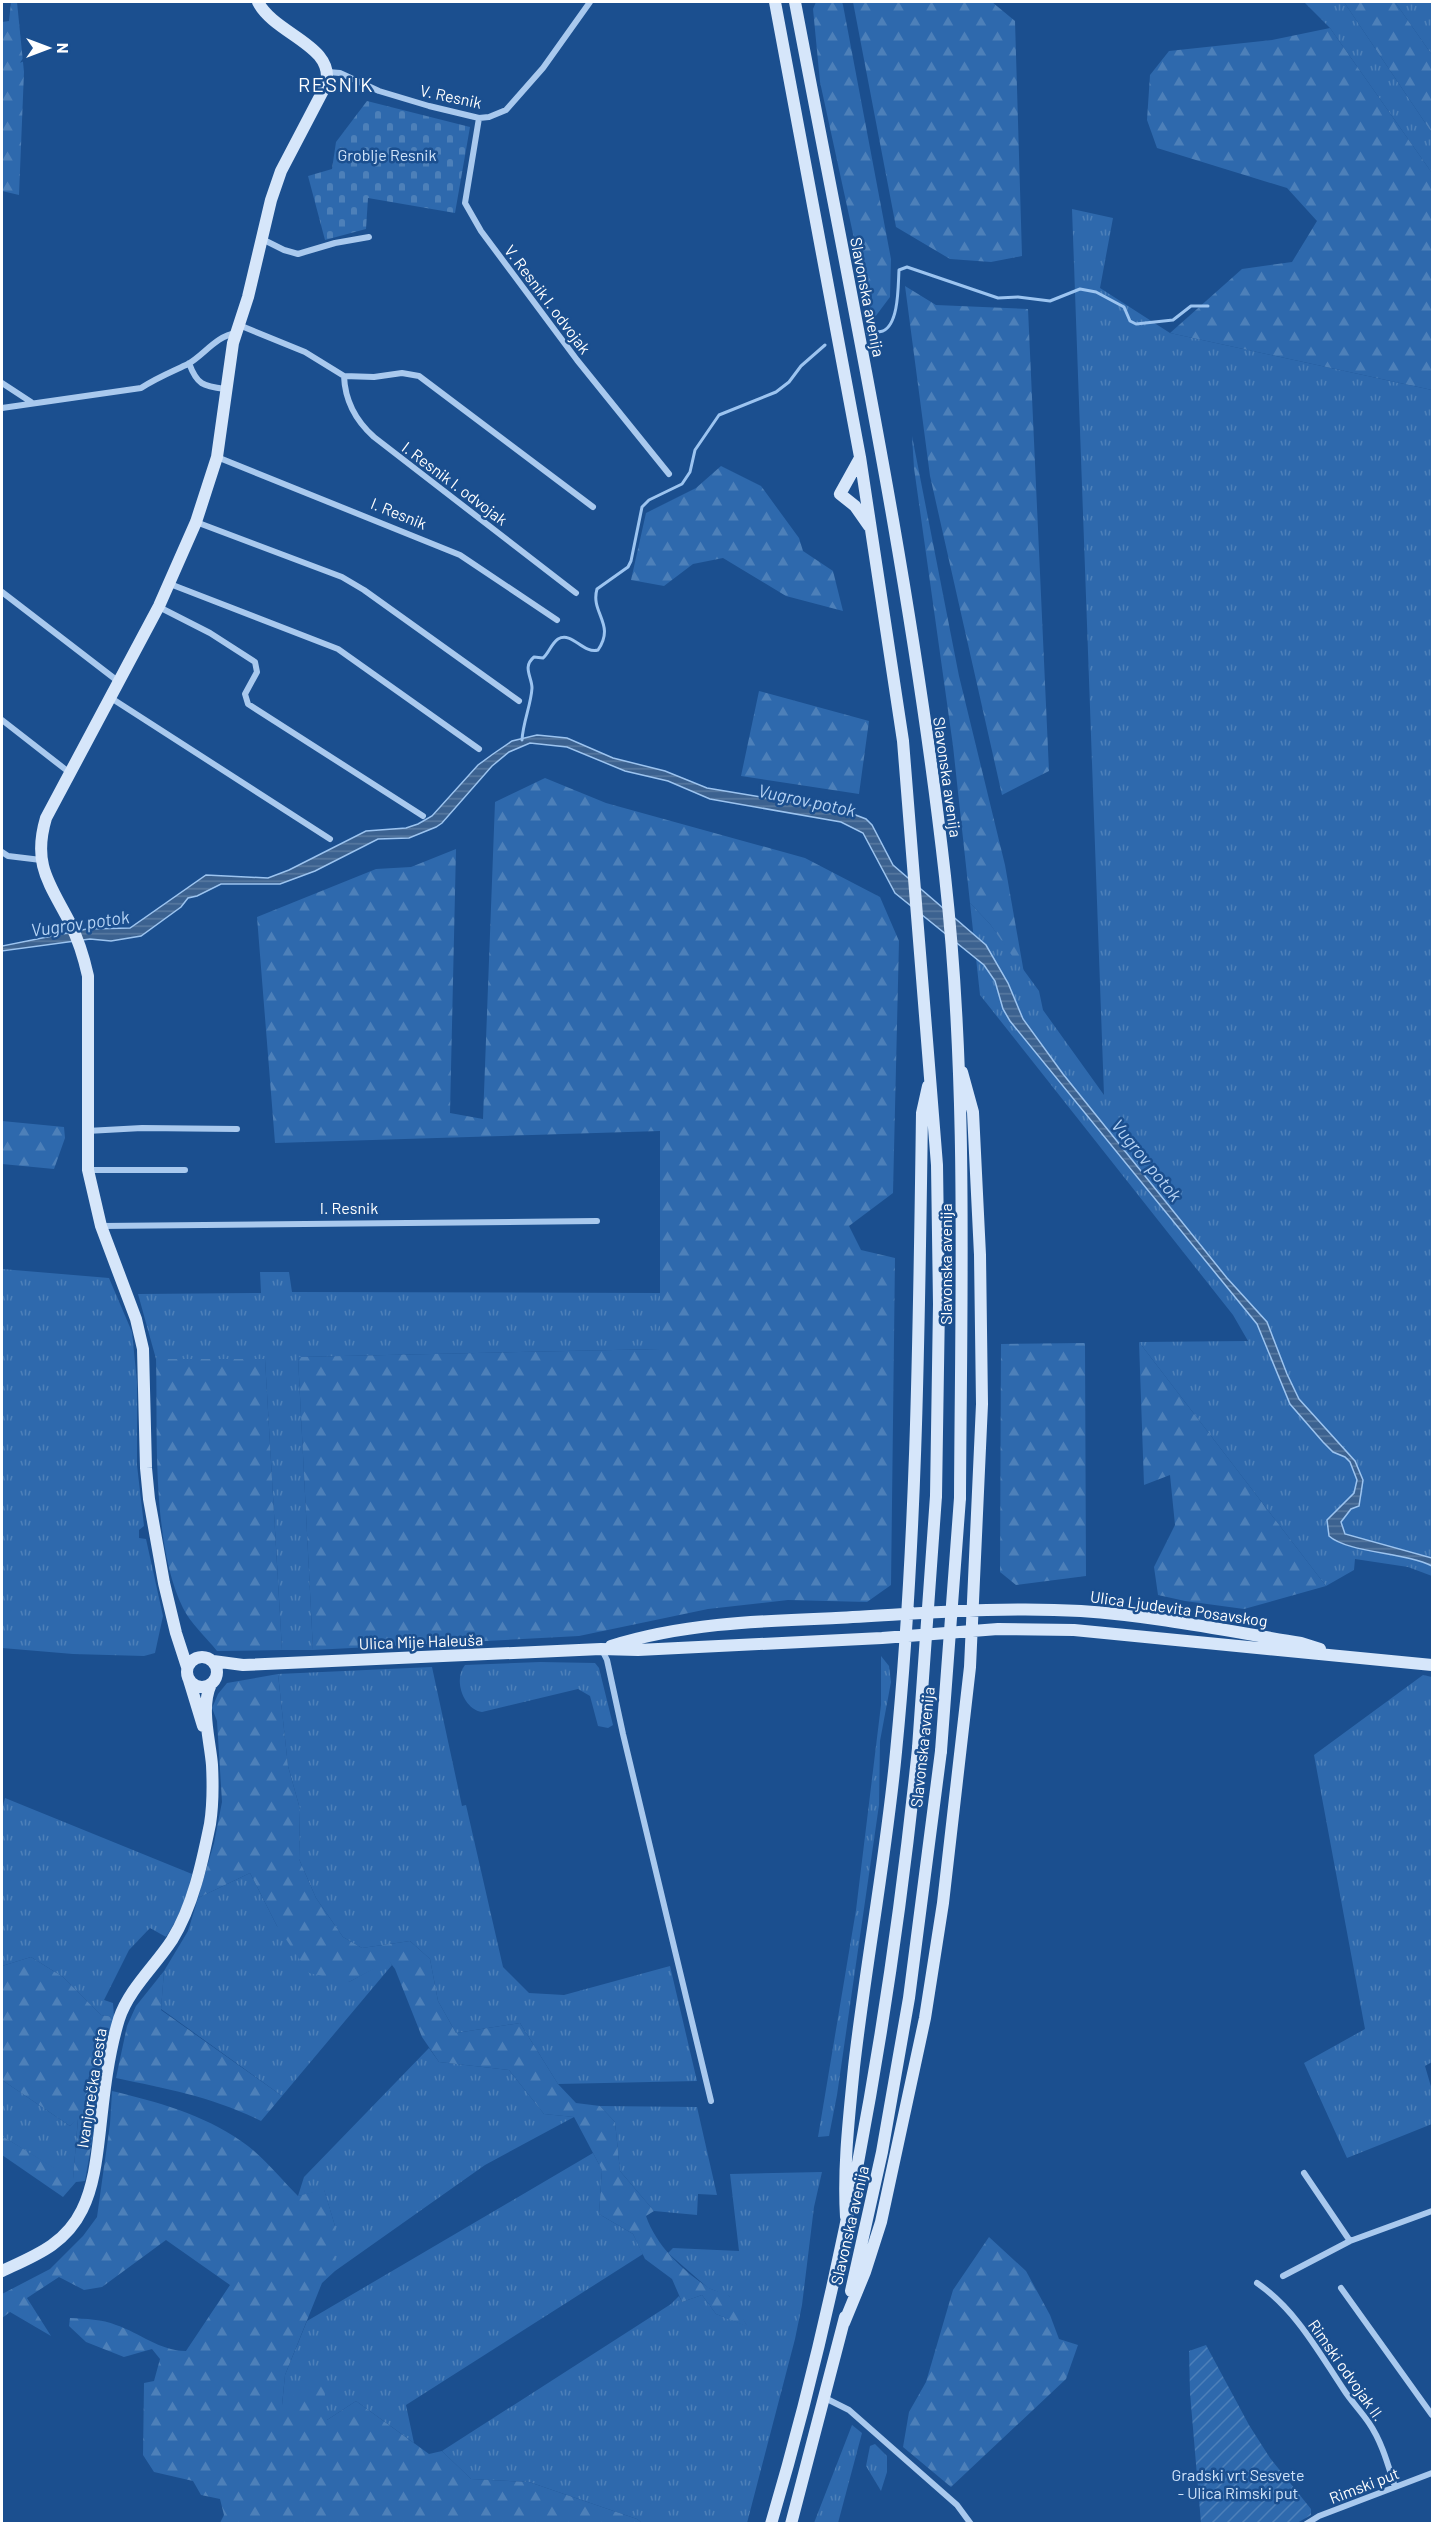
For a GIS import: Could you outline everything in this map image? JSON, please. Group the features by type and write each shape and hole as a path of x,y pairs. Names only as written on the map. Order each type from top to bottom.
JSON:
{"main road":[{"path":"171,1611 186,1640 218,1671 213,1683 202,1687 189,1680 188,1667 171,1611 149,1499 143,1349 136,1319 101,1226 88,1170 89,1000 83,952 44,874 41,860 41,836 46,818 170,584 196,522 217,457 225,389 237,329 281,171 324,92 328,72 323,57 273,20 263,11 258,2"},
{"name":"Slavonska avenija","path":"771,2523 813,2366 846,2217 888,1994 918,1748 936,1496 939,1304 937,1164 903,741 860,457 775,2"},
{"name":"Slavonska avenija","path":"791,2523 844,2323 882,2152 907,2009 941,1751 960,1498 962,1284 958,1063 953,967 945,877 927,734 896,537 795,2"},
{"path":"860,457 840,494 855,506 872,529"},
{"path":"844,2323 865,2272 881,2222 926,2018 943,1903 972,1631 982,1404 980,1255 973,1112 969,1091 958,1063"},
{"path":"846,2217 845,2174 850,2106 896,1756 906,1635 918,1380 922,1113 931,1071"},
{"name":"Ulica Ljudevita Posavskog","path":"907,1615 973,1609 1081,1611 1155,1619 1301,1643 1341,1655"},
{"name":"Ulica Mije Haleuša","path":"601,1649 697,1627 907,1615"},
{"name":"Ulica Ljudevita Posavskog","path":"906,1635 972,1631 1074,1630 1432,1665"},
{"name":"Ulica Mije Haleuša","path":"207,1659 243,1665 601,1649 638,1650 906,1635"},
{"path":"188,1667 193,1659 207,1659"},
{"name":"Ulica Mije Haleuša","path":"213,1683 227,1672 243,1665"},
{"name":"Ivanjorečka cesta","path":"189,1680 209,1744"},
{"name":"Ivanjorečka cesta","path":"2,2271 41,2254 57,2243 74,2223 85,2203 94,2168 108,2067 120,2016 128,2000 177,1931 189,1902 201,1862 213,1798 206,1706 213,1683"}],"street":[{"name":"V. Resnik","path":"328,72 340,73 379,91 479,118 489,117 506,110 543,68 590,2"},
{"name":"V. Resnik I. odvojak","path":"479,118 465,203 480,231 577,360 669,474"},
{"path":"262,238 284,250 298,254 335,243 369,237"},
{"path":"2,408 141,388 160,375 189,363 237,329 305,352 344,376 374,377 402,373 419,376 593,507"},
{"path":"189,363 194,377 199,382 207,387 225,389"},
{"name":"I. Resnik I. odvojak","path":"344,376 345,389 351,408 367,432 576,593"},
{"path":"2,382 32,402"},
{"name":"I. Resnik","path":"217,457 460,555 557,620"},
{"path":"196,522 342,577 519,701"},
{"path":"170,584 338,649 479,749"},
{"path":"2,592 119,682"},
{"path":"159,606 210,633 255,662 257,672 245,694 248,704 423,816"},
{"path":"111,698 330,839"},
{"path":"2,720 70,773"},
{"path":"2,852 8,856 41,860"},
{"path":"87,1131 142,1128 237,1129"},
{"path":"88,1170 185,1170"},
{"name":"I. Resnik","path":"101,1226 597,1221"},
{"path":"601,1649 607,1660 711,2101"},
{"path":"1304,2173 1350,2241"},
{"path":"1283,2276 1350,2241 1432,2211"},
{"name":"Rimski odvojak II.","path":"1257,2283 1277,2297 1317,2346 1345,2392 1369,2424 1386,2456 1395,2487"},
{"path":"1341,2288 1432,2415"},
{"path":"825,2398 849,2410 957,2505 971,2523"},
{"name":"Rimski put","path":"1306,2523 1432,2473"}],"green space":[{"path":"11,2 17,2 24,72 19,195 2,191 2,22 9,21"},
{"path":"816,2 842,2 843,5 891,259 890,297 872,321 820,82 813,9"},
{"path":"853,2 992,2 1015,21 1022,256 991,262 950,259 896,227"},
{"path":"1304,2 1344,2 1432,133 1432,173 1330,28"},
{"path":"1344,2 1395,2 1432,55 1432,133"},
{"path":"1395,2 1432,2 1432,55"},
{"path":"1330,28 1432,173 1432,390 1170,333 1242,269 1292,262 1317,221 1287,188 1157,148 1147,120 1150,75 1169,51 1272,40"},
{"name":"Groblje Resnik","path":"367,101 470,127 455,213 368,198 366,229 325,240 308,176 332,169 336,142"},
{"path":"1072,209 1113,218 1100,288 1170,333 1432,390 1432,1576 1408,1567 1355,1559 1354,1570 1326,1586 1139,1342 1248,1341 1233,1315 980,995 970,903 990,924 1039,991 1043,1010 1104,1095"},
{"path":"905,286 936,305 1028,309 1049,771 1002,795 930,476"},
{"path":"912,436 959,676 1005,865 1024,973 990,924 970,903 953,746 914,468"},
{"path":"721,466 761,486 799,538 803,551 833,571 843,611 786,596 723,558 693,564 664,586 631,580 646,513 696,488"},
{"path":"759,691 869,721 859,794 741,776"},
{"path":"545,778 606,803 805,858 880,897 899,941 893,1193 849,1226 861,1250 895,1258 891,1585 867,1602 788,1600 708,1609 579,1636 313,1650 298,1357 660,1349 660,1131 275,1143 257,917 376,869 411,867 456,849 450,1113 483,1119 495,802"},
{"path":"2,1121 64,1127 65,1138 54,1169 2,1164"},
{"path":"2,1269 109,1278 132,1332 137,1382 137,1465 144,1526 139,1530 139,1538 146,1539 163,1616 155,1653 144,1656 73,1654 2,1648"},
{"path":"260,1272 289,1272 292,1292 660,1293 660,1349 298,1357 313,1650 282,1650 265,1359 156,1359 138,1294 261,1293"},
{"path":"1139,1342 1326,1586 1244,1609 1158,1595 1154,1567 1175,1525 1170,1475 1144,1485"},
{"path":"1085,1343 1086,1576 1016,1585 1000,1572 1001,1344"},
{"path":"156,1359 265,1359 282,1650 217,1651 194,1625 183,1608 173,1582 161,1520 158,1486"},
{"path":"881,1656 889,1666 891,1682 880,1741 879,1805 837,2095 829,2136 818,2137 856,1910 881,1705"},
{"path":"540,1662 595,1663 599,1668 613,1725 608,1728 598,1726 590,1696 578,1689 482,1712 475,1710 465,1700 460,1678 465,1665"},
{"path":"432,1667 462,1806 466,1805 503,1967 529,1993 564,1995 670,1966 697,2081 558,2084 520,2023 456,2033 438,2001 430,1959 410,1941 362,1948 343,1937 316,1898 299,1859 300,1809 288,1766 278,1674"},
{"path":"278,1674 288,1766 300,1809 299,1859 316,1898 343,1937 362,1948 410,1941 430,1959 438,2001 456,2033 520,2023 558,2084 576,2103 600,2106 615,2122 620,2171 654,2211 646,2216 656,2237 679,2264 708,2288 728,2295 748,2327 716,2314 702,2295 682,2302 672,2279 645,2259 633,2234 599,2214 602,2170 574,2117 544,2114 509,2070 439,2062 422,2037 395,1969 389,1961 349,1982 309,1973 277,1926 250,1873 198,1898 214,1843 222,1802 217,1721 212,1708 218,1694 227,1683"},
{"path":"1423,1675 1432,1677 1432,2062 1425,2066 1432,2090 1432,2124 1347,2158 1304,2063 1365,2029 1314,1755"},
{"path":"5,1798 192,1874 182,1907 166,1937 150,1928 129,1950 104,2000 113,2003 114,2017 101,2015 63,1977 31,1957 2,1966 2,1809"},
{"path":"250,1873 277,1926 349,1982 389,1960 392,1965 282,2096 161,2009 164,1971 188,1931 198,1898"},
{"path":"31,1957 63,1977 101,2015 114,2017 85,2181 76,2182 63,2197 2,2155 2,2136 73,2179 78,2119 70,2126 2,2080 2,1966"},
{"path":"164,1971 161,2010 282,2096 261,2121 208,2100 116,2078 127,2026 136,2006"},
{"path":"429,2048 439,2062 509,2070 544,2114 574,2117 485,2165 335,2271 335,2226 324,2190 298,2196 304,2177"},
{"path":"2,2080 70,2126 78,2118 73,2180 2,2136"},
{"path":"112,2091 179,2110 211,2123 256,2153 298,2196 324,2189 335,2226 335,2271 322,2283 285,2375 282,2405 323,2371 327,2420 356,2401 429,2454 442,2451 471,2479 529,2482 637,2519 642,2523 220,2523 224,2515 220,2499 201,2495 193,2481 154,2472 143,2455 144,2383 154,2381 160,2359 152,2349 124,2357 86,2342 69,2326 70,2318 111,2323 167,2348 186,2351 230,2285 166,2240 102,2287 84,2290 59,2277 27,2298 51,2336 10,2312 2,2318 2,2294 50,2269 83,2236 97,2217 110,2124"},
{"path":"600,2106 697,2107 717,2195 698,2194 697,2215 654,2211 620,2171 615,2122"},
{"path":"593,2153 602,2170 599,2214 633,2234 643,2254 406,2405 414,2443 356,2401 327,2420 282,2406 285,2375 307,2321"},
{"path":"822,2172 814,2207 802,2305 795,2339 747,2523 642,2523 637,2519 529,2482 471,2479 442,2451 671,2304 679,2296 682,2302 702,2295 716,2314 747,2326 729,2296 708,2288 668,2253 673,2248 739,2251 730,2174"},
{"path":"989,2237 1026,2271 1050,2315 1059,2339 1078,2345 1066,2379 951,2487 903,2447 909,2412 926,2382 953,2290"},
{"name":"Gradski vrt Sesvete - Ulica Rimski put","path":"1206,2345 1249,2425 1270,2458 1311,2509 1311,2515 1297,2523 1201,2523 1190,2393 1189,2351"},
{"path":"852,2425 862,2433 838,2523 814,2523"},
{"path":"875,2444 887,2456 887,2472 881,2491 866,2466 870,2446"}],"shaded area":[{"path":"537,735 567,738 613,758 665,771 707,788 845,811 866,819 872,825 893,865 986,945 1008,983 1023,1019 1063,1074 1227,1278 1267,1322 1299,1399 1355,1461 1363,1480 1359,1506 1351,1509 1341,1522 1345,1534 1432,1558 1432,1566 1421,1561 1349,1546 1329,1536 1327,1520 1354,1493 1357,1480 1350,1462 1333,1452 1290,1404 1257,1324 1010,1021 1003,1009 995,981 984,965 895,893 863,833 841,822 710,799 668,781 625,771 567,747 530,743 509,752 492,766 442,823 409,838 378,839 315,871 280,884 221,884 188,898 181,907 141,936 111,941 90,939 2,951 2,946 87,929 130,928 206,875 268,878 289,870 366,831 406,828 418,824 432,816 478,765 512,741"}],"waterway":[{"path":"868,334 883,331 892,321 897,304 899,270 907,267 998,298 1018,297 1050,301 1080,289 1096,292 1124,307 1130,321 1136,324 1173,320 1191,306 1208,306"},
{"path":"522,740 532,688 528,668 530,661 534,657 543,658 556,641 563,637 587,649 598,650 603,641 604,626 597,605 597,589 628,567 642,507 649,500 682,484 690,472 695,450 719,415 776,392 825,345"}],"district":[{"name":"RESNIK","path":"336,84"}],"water label":[{"name":"Vugrov potok","path":"807,800"},
{"name":"Vugrov potok","path":"80,923"},
{"name":"Vugrov potok","path":"1147,1160"}]}
